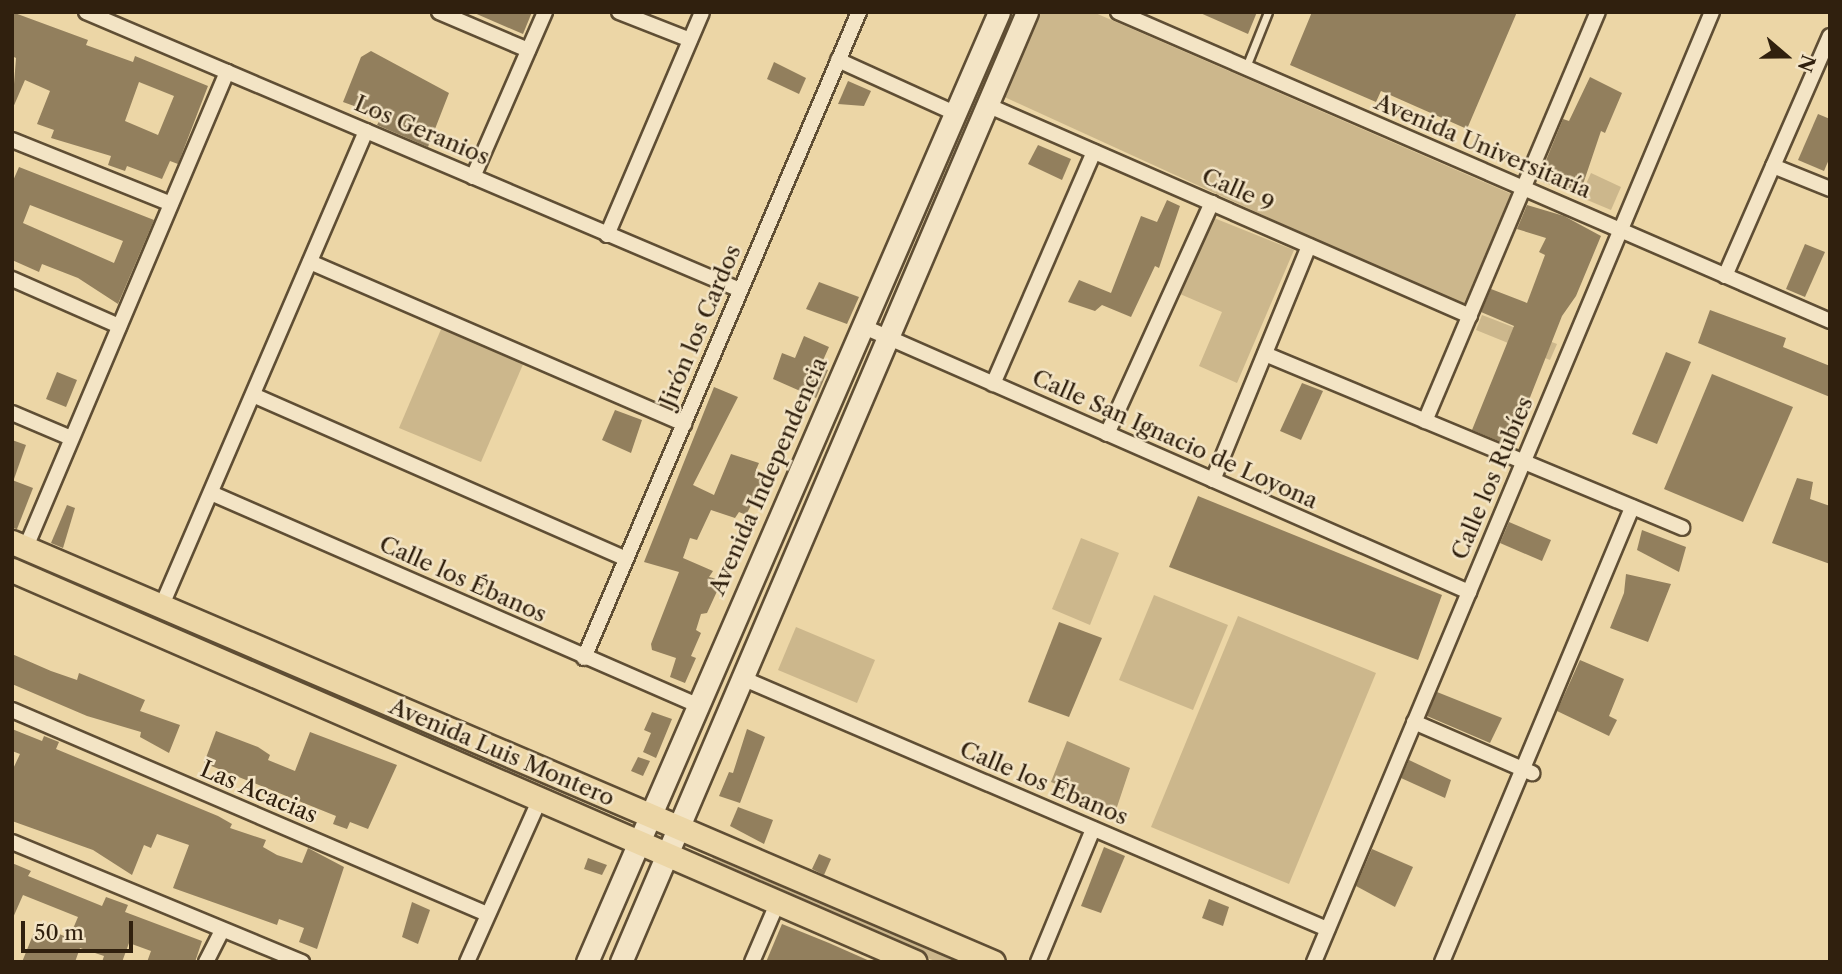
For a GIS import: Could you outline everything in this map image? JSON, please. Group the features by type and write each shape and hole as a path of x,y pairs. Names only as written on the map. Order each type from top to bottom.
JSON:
{"main road":[{"name":"Avenida Independencia","path":"587,962 999,12"},
{"path":"621,962 1027,12"},
{"name":"Avenida Luis Montero","path":"19,545 993,962"},
{"name":"Avenida Luis Montero","path":"12,570 777,904 883,956 915,962"}],"street":[{"name":"Los Geranios","path":"86,12 740,290"},
{"path":"439,12 528,50"},
{"path":"473,177 545,12"},
{"path":"619,12 690,40"},
{"path":"607,235 702,12"},
{"name":"Jirón los Cardos","path":"584,658 859,12"},
{"name":"Avenida Universitaría","path":"1118,12 1830,321"},
{"path":"1424,421 1598,12"},
{"name":"Calle los Rubíes","path":"1314,962 1712,12"},
{"path":"1725,276 1830,36"},
{"path":"838,60 955,113"},
{"path":"19,545 71,438 227,72"},
{"name":"Calle 9","path":"988,105 1470,316"},
{"path":"163,605 366,131"},
{"path":"12,140 171,204"},
{"path":"993,384 1094,152"},
{"path":"1773,166 1830,189"},
{"path":"1107,434 1212,203"},
{"path":"1213,480 1309,246"},
{"path":"310,262 684,424"},
{"path":"12,279 119,326"},
{"name":"Calle San Ignacio de Loyona","path":"862,326 1469,593"},
{"path":"1265,354 1682,528"},
{"path":"253,395 626,559"},
{"path":"12,413 71,438"},
{"name":"Calle los Ébanos","path":"211,493 584,658 698,705"},
{"path":"1442,962 1527,771 1632,507"},
{"name":"Calle los Ébanos","path":"742,678 1327,929"},
{"name":"Las Acacias","path":"12,710 487,914"},
{"path":"1414,722 1527,771"},
{"path":"467,962 540,799"},
{"path":"1038,962 1093,829"},
{"path":"12,842 302,962"},
{"path":"752,962 777,904"},
{"path":"206,962 222,930"}],"lane":[{"path":"1245,68 1268,12"}],"shaded area":[{"path":"1035,12 1093,12 1516,196 1464,307 998,94"},
{"path":"1591,173 1621,187 1611,210 1580,197"},
{"path":"1214,218 1294,250 1237,383 1199,366 1222,312 1180,294"},
{"path":"1482,315 1557,344 1550,360 1476,330"},
{"path":"442,327 524,362 481,462 399,428"},
{"path":"1081,538 1119,553 1090,625 1052,609"},
{"path":"1154,595 1228,625 1193,710 1119,680"},
{"path":"1238,616 1376,673 1289,884 1151,827"},
{"path":"796,627 875,660 857,703 778,670"},
{"path":"1067,741 1130,768 1116,810 1051,782"},
{"path":"724,855 973,962 937,962 716,868 712,857"}],"building":[{"path":"12,12 88,40 86,45 133,62 135,56 208,86 178,164 170,161 162,179 127,166 125,171 108,165 111,156 51,138 54,130 37,124 50,91 25,80 12,110 16,58 12,56","holes":["139,82 174,96 158,135 125,121"]},
{"path":"472,12 532,12 523,34"},
{"path":"1198,12 1257,12 1248,34"},
{"path":"1312,12 1517,12 1467,129 1381,91 1376,102 1290,65"},
{"path":"371,51 449,93 428,147 377,125 382,116 343,102 361,57"},
{"path":"774,62 806,78 799,94 767,79"},
{"path":"1590,77 1622,93 1605,133 1601,131 1579,196 1538,180 1563,119 1569,121"},
{"path":"848,81 871,91 864,106 838,104"},
{"path":"1818,114 1830,119 1830,157 1824,171 1798,160"},
{"path":"1038,145 1071,159 1062,180 1028,164"},
{"path":"19,167 154,220 118,304 78,278 42,264 39,272 12,260 12,183","holes":["30,205 123,241 114,263 23,223"]},
{"path":"1167,200 1180,206 1159,268 1155,266 1131,317 1102,305 1095,311 1068,302 1079,280 1111,293 1141,216 1157,222"},
{"path":"1527,205 1564,216 1601,236 1576,296 1562,316 1511,446 1472,430 1514,326 1481,312 1491,289 1527,303 1545,255 1539,252 1546,238 1517,229"},
{"path":"1805,244 1825,252 1805,297 1786,289"},
{"path":"819,282 859,297 847,324 806,309"},
{"path":"1710,310 1786,338 1783,347 1830,366 1830,397 1698,343"},
{"path":"804,336 829,347 820,367 828,370 816,398 773,379 782,353 795,358"},
{"path":"1666,352 1691,362 1657,444 1632,434"},
{"path":"57,372 77,380 66,407 46,399"},
{"path":"1712,374 1793,407 1743,522 1664,489"},
{"path":"1302,383 1323,391 1301,440 1280,431"},
{"path":"714,387 738,397 693,485 714,495 731,454 759,463 756,470 764,480 746,515 739,512 735,518 711,510 697,540 690,538 683,558 713,571 709,577 717,579 714,585 719,587 707,613 701,614 696,630 701,633 691,656 696,658 685,683 670,677 676,658 652,650 651,644 679,572 644,562"},
{"path":"615,410 642,420 631,453 602,440"},
{"path":"12,440 26,445 14,479 12,479"},
{"path":"1797,478 1813,482 1810,499 1830,506 1830,564 1772,543"},
{"path":"12,480 33,488 17,529 12,528"},
{"path":"1198,496 1442,595 1418,660 1169,567"},
{"path":"67,505 75,508 63,548 51,543"},
{"path":"1509,522 1551,540 1542,561 1500,543"},
{"path":"1642,530 1686,547 1679,572 1637,550"},
{"path":"1626,574 1671,584 1648,642 1610,628 1624,593"},
{"path":"1059,622 1102,638 1069,717 1028,702"},
{"path":"12,654 77,680 79,673 145,700 140,711 180,725 169,753 140,737 141,732 87,716 12,684"},
{"path":"1580,660 1624,679 1609,716 1617,720 1609,736 1557,711"},
{"path":"1437,692 1502,718 1490,743 1427,716"},
{"path":"652,712 672,719 656,758 643,752 651,733 644,730"},
{"path":"12,729 42,741 44,736 59,742 56,749 218,816 232,824 230,828 266,840 263,847 277,855 302,863 308,848 344,867 317,949 299,942 304,928 279,919 277,925 173,888 189,845 157,834 151,848 144,845 132,875 93,850 12,821 12,771 20,754 12,751"},
{"path":"747,729 765,737 740,803 719,796 729,772 733,773"},
{"path":"216,731 258,747 270,755 268,760 295,771 310,732 397,765 368,829 350,822 347,829 333,824 336,816 204,763"},
{"path":"638,757 650,761 643,776 631,771"},
{"path":"1409,760 1451,780 1445,798 1401,778"},
{"path":"738,807 773,820 764,844 730,826"},
{"path":"1104,847 1125,856 1101,913 1081,906"},
{"path":"1372,849 1413,867 1395,907 1356,886"},
{"path":"819,854 831,859 824,875 812,869"},
{"path":"588,858 607,865 602,875 584,869"},
{"path":"12,863 31,871 28,876 102,906 106,897 128,905 125,912 202,941 195,962 147,962 151,951 129,943 122,962 102,962 104,956 80,948 75,962 22,962 37,925 69,938 78,917 23,895 12,920"},
{"path":"1209,899 1229,907 1223,926 1202,918"},
{"path":"412,902 430,910 418,944 402,937"},
{"path":"782,924 829,943 872,962 766,962"}]}
